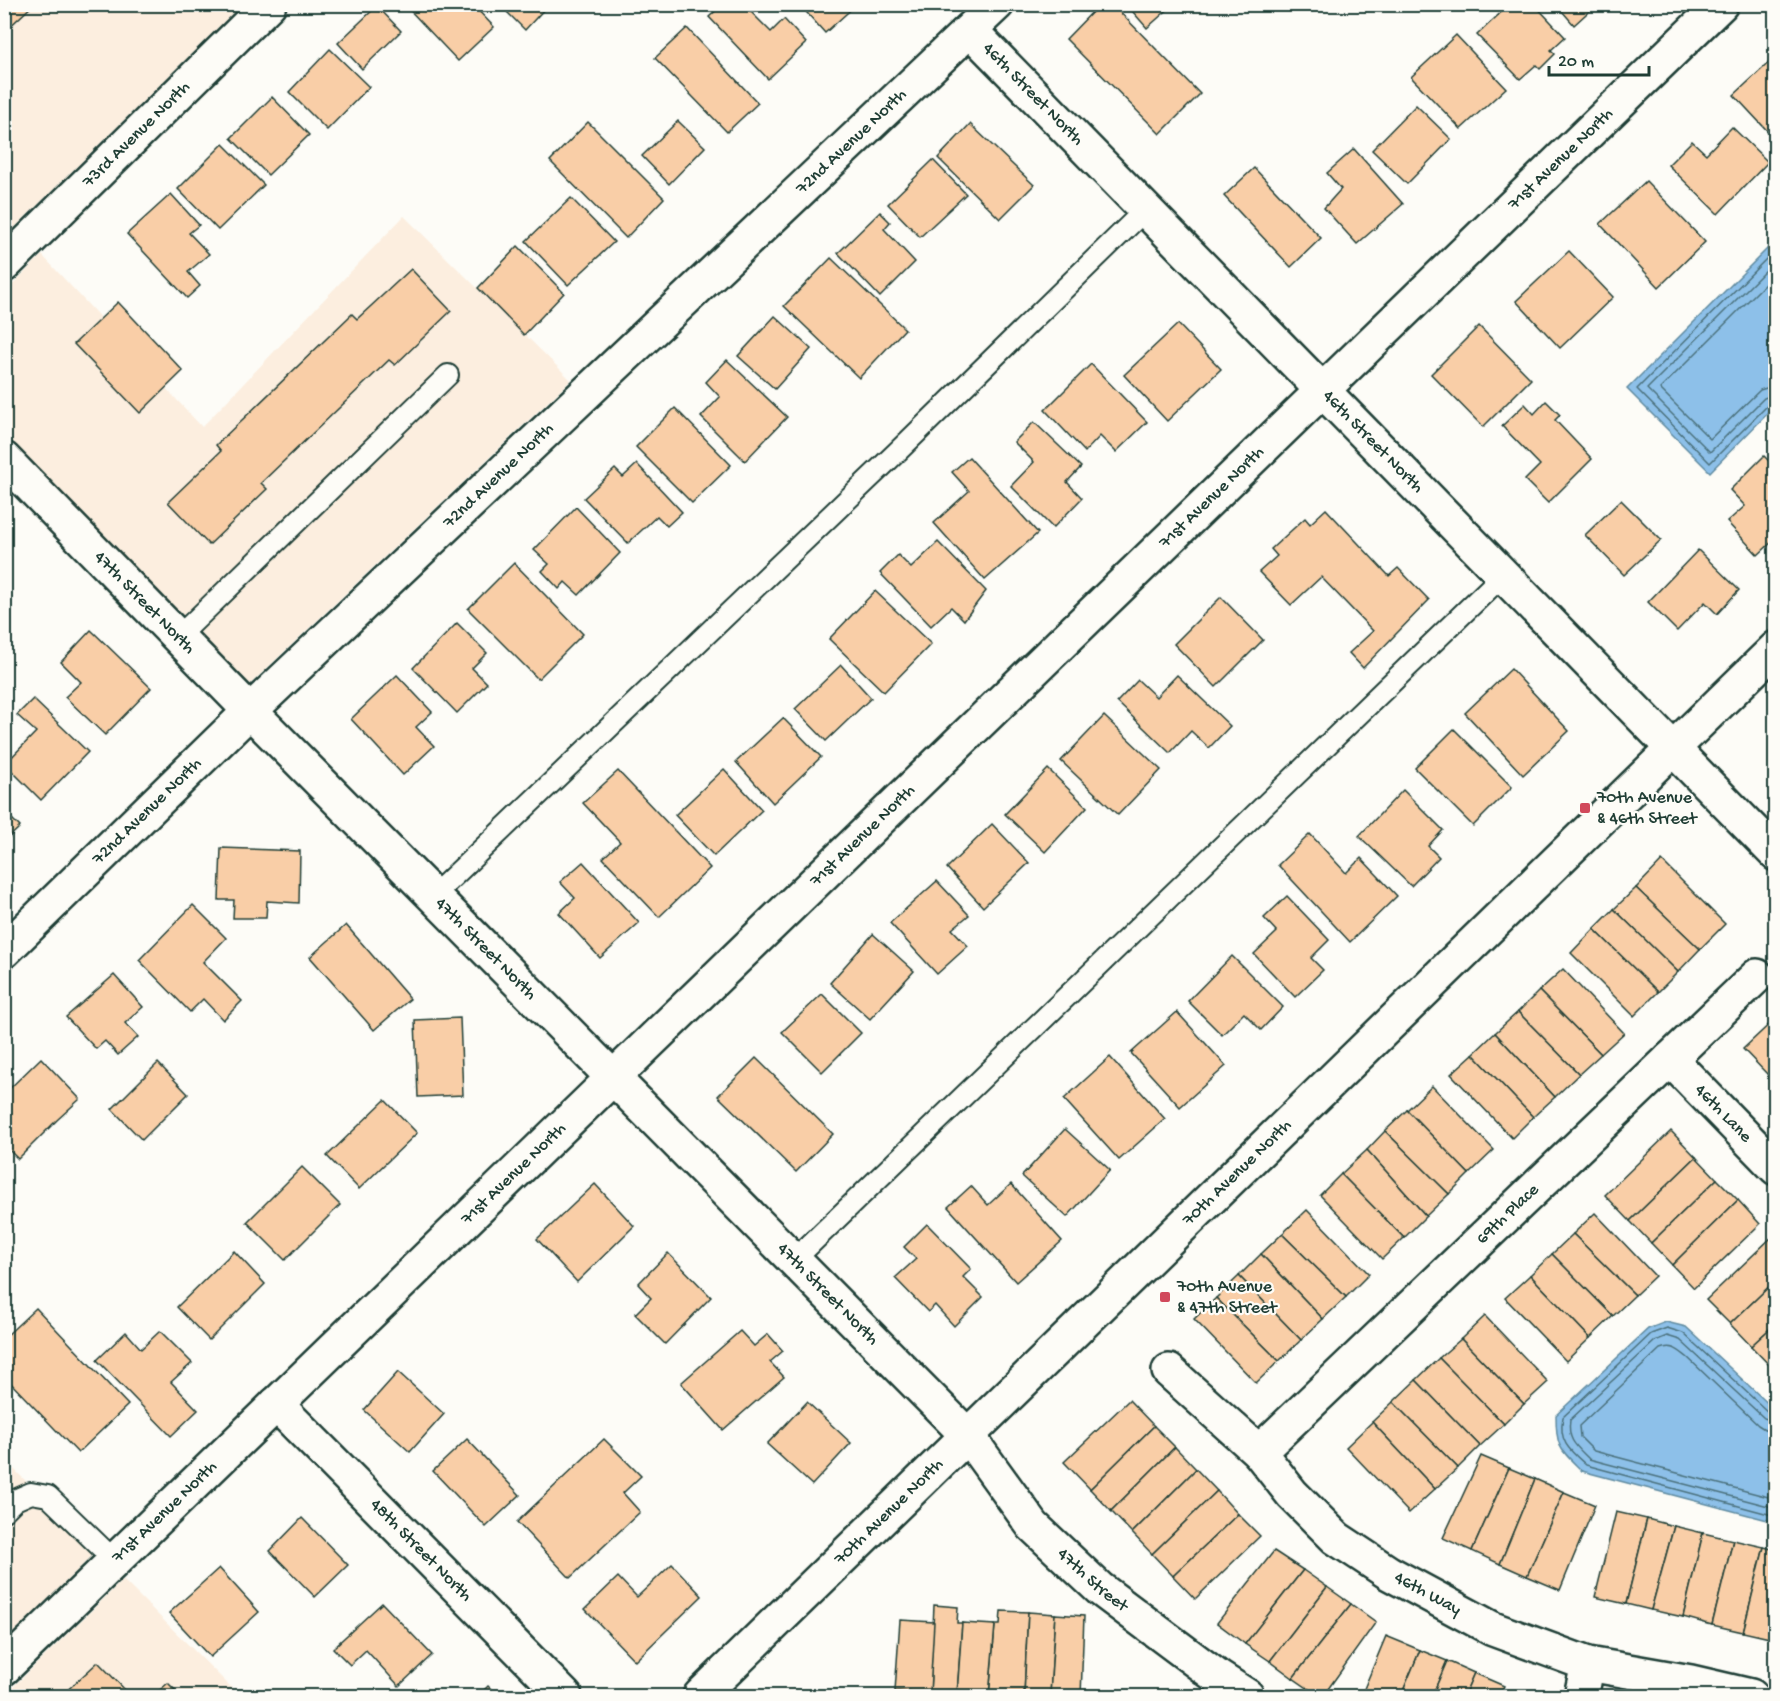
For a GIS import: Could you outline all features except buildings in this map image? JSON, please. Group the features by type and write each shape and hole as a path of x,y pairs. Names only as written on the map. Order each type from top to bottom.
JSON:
{"street":[{"name":"73rd Avenue North","path":"4,265 269,4"},
{"name":"72nd Avenue North","path":"4,951 250,711 997,4"},
{"name":"71st Avenue North","path":"4,1668 1720,4"},
{"name":"46th Street North","path":"970,30 1776,854"},
{"name":"47th Street North","path":"4,459 250,711 968,1436"},
{"name":"70th Avenue North","path":"700,1696 1776,648"},
{"name":"69th Place","path":"1259,1452 1757,976"},
{"name":"46th Lane","path":"1670,1059 1776,1168"},
{"name":"46th Way","path":"1169,1371 1259,1452 1292,1494 1336,1538 1389,1573 1493,1629 1588,1664 1691,1682 1751,1696"},
{"name":"48th Street North","path":"276,1404 565,1696"},
{"name":"47th Street","path":"968,1436 1033,1526 1100,1589 1246,1696"},
{"path":"1581,1696 1588,1664"}],"lane":[{"path":"433,896 896,453 1145,210"},
{"path":"178,637 448,375"},
{"path":"794,1260 1503,575"},
{"path":"4,1511 15,1500 31,1493 48,1496 115,1561"}],"shaded area":[{"path":"5,5 241,5 5,237"},
{"path":"404,216 571,380 249,685 5,434 5,292 42,255 202,427"},
{"path":"5,1460 96,1552 5,1641"},
{"path":"123,1580 240,1696 5,1696 5,1695"}],"water":[{"path":"1775,241 1775,406 1710,472 1627,389"},
{"path":"1666,1322 1686,1327 1775,1410 1775,1522 1582,1471 1561,1447 1557,1435 1556,1415 1648,1329"}],"place":[{"name":"70th Avenue & 46th Street","path":"1585,808"},
{"name":"70th Avenue & 47th Street","path":"1165,1297"}]}
